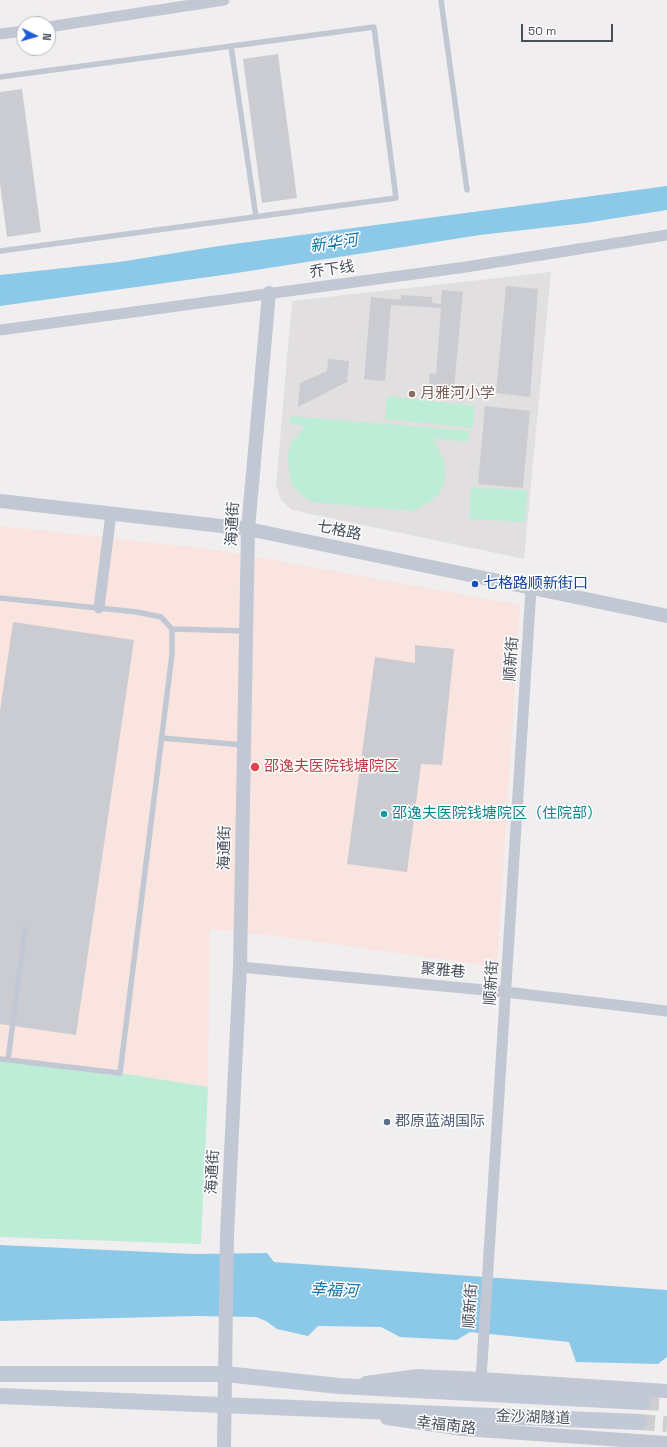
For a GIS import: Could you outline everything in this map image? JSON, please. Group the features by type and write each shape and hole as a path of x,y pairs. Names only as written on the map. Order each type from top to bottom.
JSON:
{"main road":[{"path":"0,1374 225,1374 339,1386"},
{"name":"金沙湖隧道","path":"339,1386 643,1402"},
{"name":"幸福南路","path":"0,1396 332,1409"},
{"name":"金沙湖隧道","path":"332,1409 639,1422"}],"street":[{"path":"56,26 224,0"},
{"path":"0,34 16,31"},
{"name":"乔下线","path":"0,330 466,267 667,235"},
{"name":"海通街","path":"224,1447 227,1234 240,967 248,529 268,293"},
{"name":"七格路","path":"0,501 248,529 667,616"},
{"path":"99,608 110,514"},
{"name":"顺新街","path":"481,1379 531,588"},
{"name":"聚雅巷","path":"240,967 506,992 667,1011"},
{"path":"339,1386 418,1376 667,1391"},
{"name":"幸福南路","path":"332,1409 463,1429 667,1443"}],"lane":[{"path":"441,0 467,190"},
{"path":"0,77 374,27 396,198 0,251"},
{"path":"231,46 256,217"},
{"path":"0,598 138,612 161,617 172,629 172,654 120,1073 0,1059"},
{"path":"172,629 246,631"},
{"path":"162,738 244,745"},
{"path":"8,1060 25,930"}],"shaded area":[{"name":"月雅河小学","path":"551,272 524,559 292,510 281,500 276,486 292,301"},
{"name":"邵逸夫医院钱塘院区","path":"0,526 218,550 520,605 497,967 277,936 210,929 208,1087 120,1073 0,1058"}],"green space":[{"path":"387,396 475,406 473,428 385,419"},
{"path":"290,416 469,431 468,442 433,438 444,461 445,477 441,491 432,500 414,511 312,502 301,495 291,483 288,456 291,443 305,426 289,423"},
{"path":"471,488 527,490 525,522 469,519"},
{"path":"0,1058 120,1073 208,1087 201,1244 0,1237"}],"water":[{"name":"新华河","path":"667,186 667,210 585,223 480,235 230,274 0,306 0,275 119,262 219,246"},
{"name":"幸福河","path":"0,1245 193,1254 267,1253 274,1262 667,1290 667,1357 658,1364 576,1362 569,1342 470,1332 457,1340 400,1337 381,1327 318,1326 308,1336 277,1329 266,1321 256,1317 195,1316 0,1321"}],"building":[{"path":"278,54 297,198 262,203 243,59"},
{"path":"22,89 41,232 7,237 0,184 0,92"},
{"path":"506,286 538,289 530,397 496,393"},
{"path":"442,290 463,292 454,388 429,385 430,373 436,374 441,308 391,305 385,381 364,379 371,297 401,300 401,295 432,297 432,303 441,304"},
{"path":"328,359 349,361 347,382 298,407 300,383 327,371"},
{"path":"485,406 530,411 523,488 478,484"},
{"path":"13,622 134,640 76,1035 0,1024 0,711"},
{"name":"邵逸夫医院钱塘院区（住院部）","path":"415,645 454,649 442,765 421,764 407,872 347,864 375,657 415,663"}],"tunnel":[{"path":"643,1402 667,1403"},
{"path":"639,1422 667,1424"}],"place":[{"name":"月雅河小学","path":"412,394"},
{"name":"七格路顺新街口","path":"475,584"},
{"name":"邵逸夫医院钱塘院区","path":"255,767"},
{"name":"邵逸夫医院钱塘院区（住院部）","path":"384,814"},
{"name":"郡原蓝湖国际","path":"387,1122"}]}
